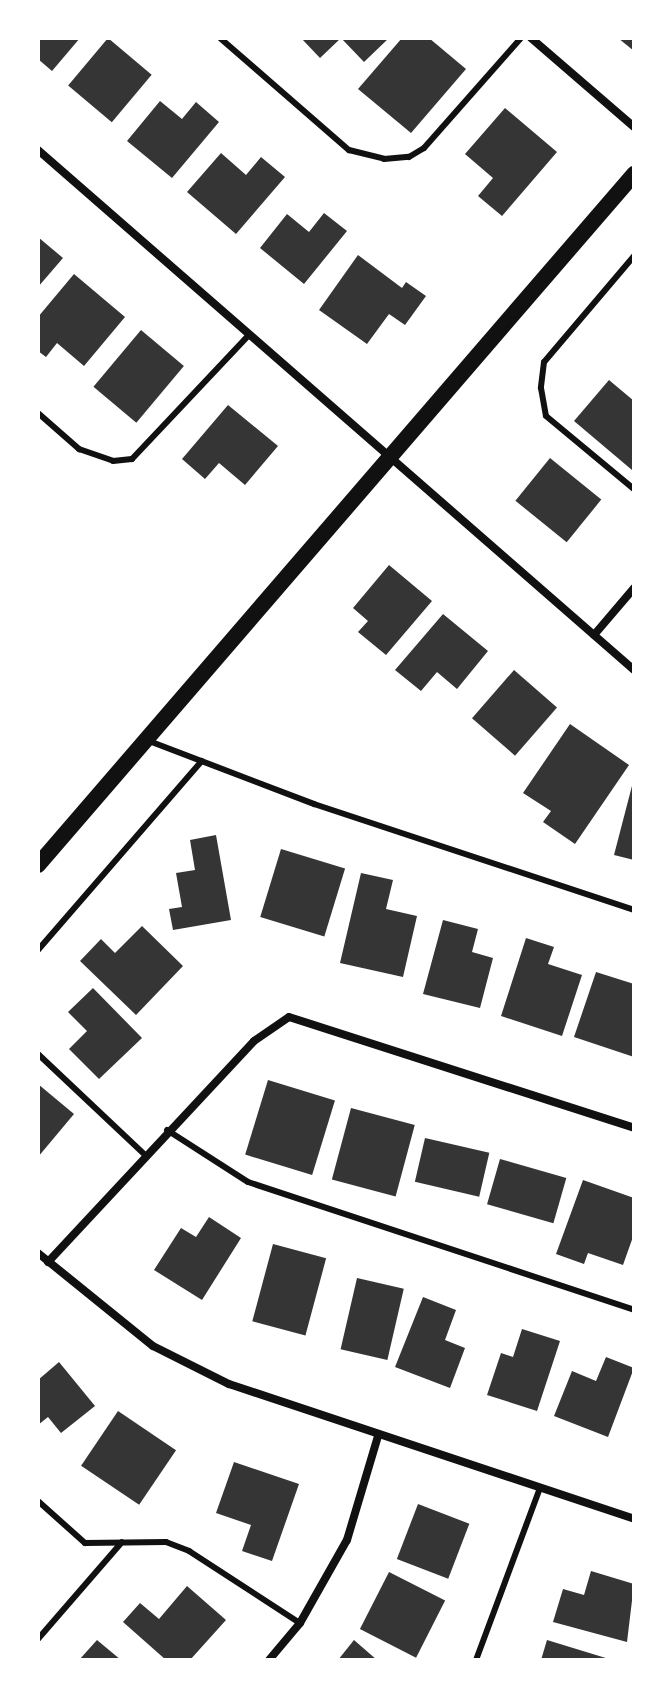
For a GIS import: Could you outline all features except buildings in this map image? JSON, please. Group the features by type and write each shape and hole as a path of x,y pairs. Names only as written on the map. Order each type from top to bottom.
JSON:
{"main road":[{"path":"38,865 634,174"}],"street":[{"path":"531,38 634,127"},
{"path":"38,150 634,670"},
{"path":"594,635 634,588"},
{"path":"48,1262 167,1130 254,1041 289,1017 634,1128"},
{"path":"38,1253 153,1346 229,1384 634,1519"},
{"path":"269,1660 300,1623 347,1540 378,1436"}],"lane":[{"path":"220,38 349,150 384,159 409,157 424,148 521,38"},
{"path":"634,256 544,362 541,388 546,416 634,489"},
{"path":"38,413 79,449 113,461 132,459 250,334"},
{"path":"146,740 634,910"},
{"path":"38,950 202,761"},
{"path":"38,1054 145,1155"},
{"path":"167,1130 248,1182 634,1310"},
{"path":"476,1660 540,1488"},
{"path":"38,1501 85,1543 166,1542 189,1551 300,1623"},
{"path":"38,1639 122,1542"}]}
